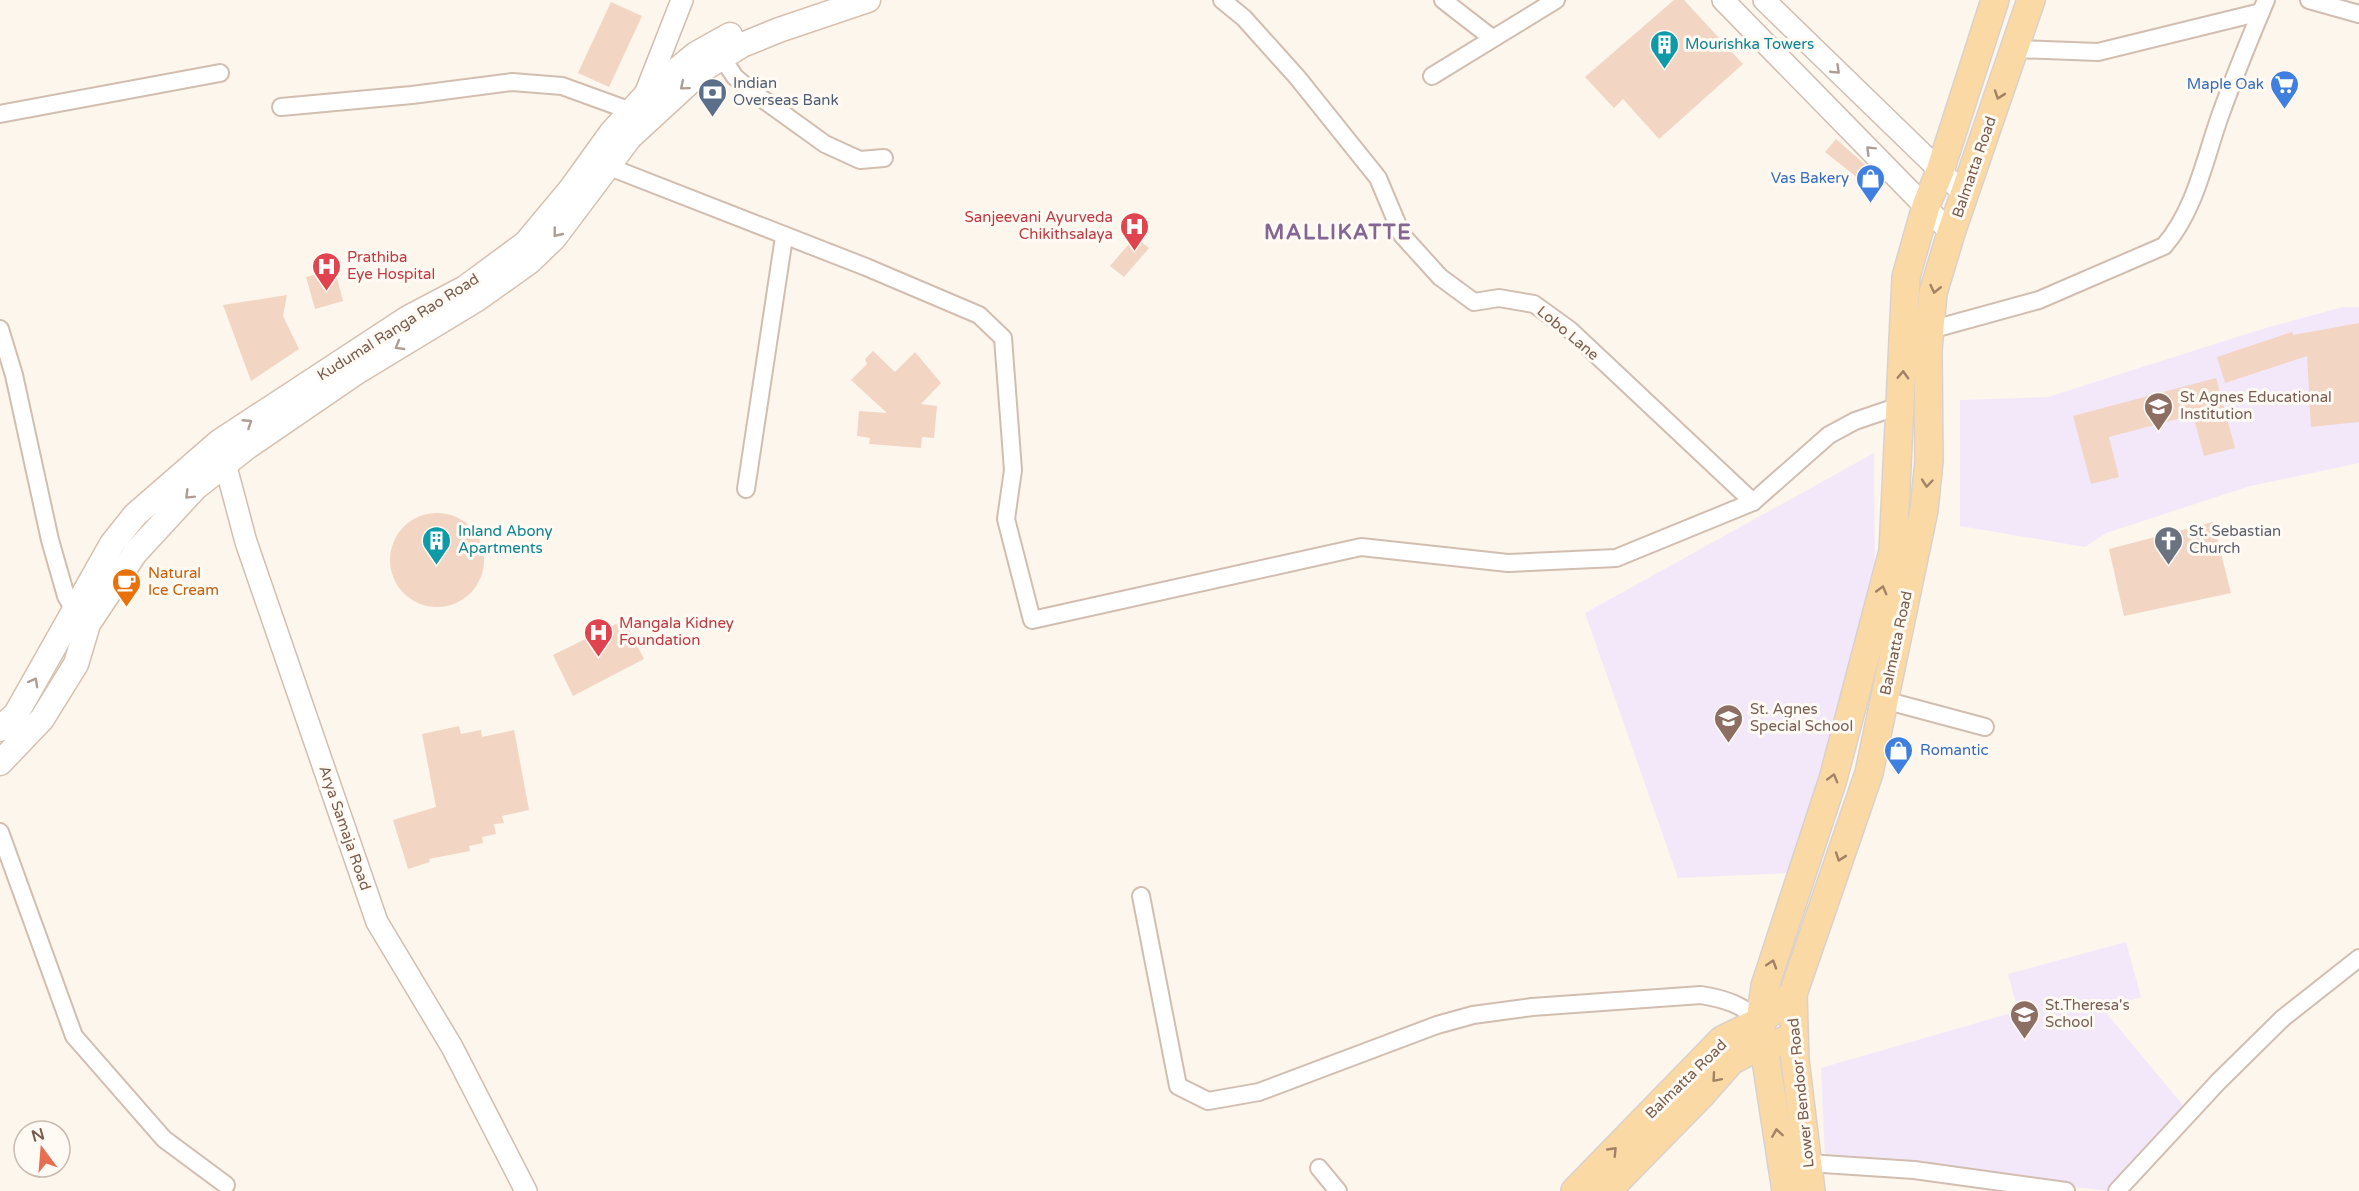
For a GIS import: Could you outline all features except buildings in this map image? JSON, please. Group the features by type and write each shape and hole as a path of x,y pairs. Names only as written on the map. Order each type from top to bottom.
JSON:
{"main road":[{"name":"Kudumal Ranga Rao Road","path":"0,729 16,714 112,544 135,516 408,318 465,288 526,243 571,189 612,132 644,111 696,54 753,22 817,0"},
{"path":"0,763 42,718 76,664 88,624 135,553 195,488 222,453 477,299 529,262 554,238 644,111 705,68 742,45 868,0"},
{"path":"1786,1191 1760,1021 1765,986 1833,779 1893,551 1902,405 1906,277 1926,206 1941,171 1995,0"},
{"name":"Balmatta Road","path":"1575,1191 1722,1040 1760,1021 1793,994 1869,773 1924,510 1929,461 1930,330 1933,293 1950,233 2031,0"},
{"name":"Lower Bendoor Road","path":"1793,994 1794,1038 1811,1191"},
{"name":"Balmatta Road","path":"1606,1191 1701,1095 1731,1061 1750,1051 1794,1038"}],"street":[{"path":"281,107 412,95 512,82 562,86 644,111 682,0"},
{"name":"Lobo Lane","path":"1222,0 1244,18 1297,77 1378,178 1402,235 1440,277 1474,302 1499,298 1534,304 1570,330 1753,502"},
{"path":"1443,0 1492,38"},
{"path":"1432,76 1556,0"},
{"path":"1723,0 1950,233"},
{"path":"1764,0 1964,194"},
{"path":"2309,0 2359,14"},
{"path":"2015,49 2098,52 2263,6"},
{"path":"1930,330 2039,300 2164,246 2178,230 2187,210 2230,87 2263,6"},
{"path":"722,58 735,77 750,90 825,144 860,160 884,158"},
{"path":"0,114 220,73"},
{"path":"607,166 979,315 1003,339 1013,470 1006,519 1032,620 1361,547 1508,563 1617,558 1753,502 1829,435 1855,421 1902,405"},
{"path":"746,489 784,237"},
{"path":"0,329 14,375 53,549 66,596 74,610"},
{"name":"Arya Samaja Road","path":"222,453 246,542 377,922 452,1047 526,1191"},
{"path":"1884,700 1985,727"},
{"path":"0,832 74,1036 164,1139 226,1185"},
{"path":"1141,896 1178,1086 1208,1101 1259,1092 1437,1025 1473,1015 1532,1007 1701,995 1726,999 1746,1008 1760,1021"},
{"path":"2117,1191 2218,1082 2283,1018 2358,963"},
{"path":"1808,1163 1914,1170 2066,1191"},
{"path":"1319,1168 1338,1191"}],"shaded area":[{"name":"St Agnes Educational Institution","path":"2343,307 2359,307 2359,463 2250,486 2106,533 2085,547 1960,526 1960,400 2048,397 2259,330"},
{"name":"St. Agnes Special School","path":"1874,453 1875,578 1790,873 1678,878 1585,613"},
{"name":"St.Theresa's School","path":"2126,942 2141,997 2103,1009 2186,1109 2109,1191 1825,1159 1821,1068 2018,1011 2008,974"}],"place":[{"name":"Mourishka Towers","path":"1664,70"},
{"name":"Maple Oak","path":"2285,110"},
{"name":"Indian Overseas Bank","path":"712,118"},
{"name":"Vas Bakery","path":"1870,204"},
{"name":"Sanjeevani Ayurveda Chikithsalaya","path":"1134,252"},
{"name":"Prathiba Eye Hospital","path":"326,292"},
{"name":"St Agnes Educational Institution","path":"2159,432"},
{"name":"Inland Abony Apartments","path":"437,566"},
{"name":"St. Sebastian Church","path":"2168,566"},
{"name":"Natural Ice Cream","path":"127,608"},
{"name":"Mangala Kidney Foundation","path":"598,658"},
{"name":"St. Agnes Special School","path":"1729,744"},
{"name":"Romantic","path":"1899,776"},
{"name":"St.Theresa's School","path":"2024,1040"}],"district":[{"name":"MALLIKATTE","path":"1338,232"}]}
